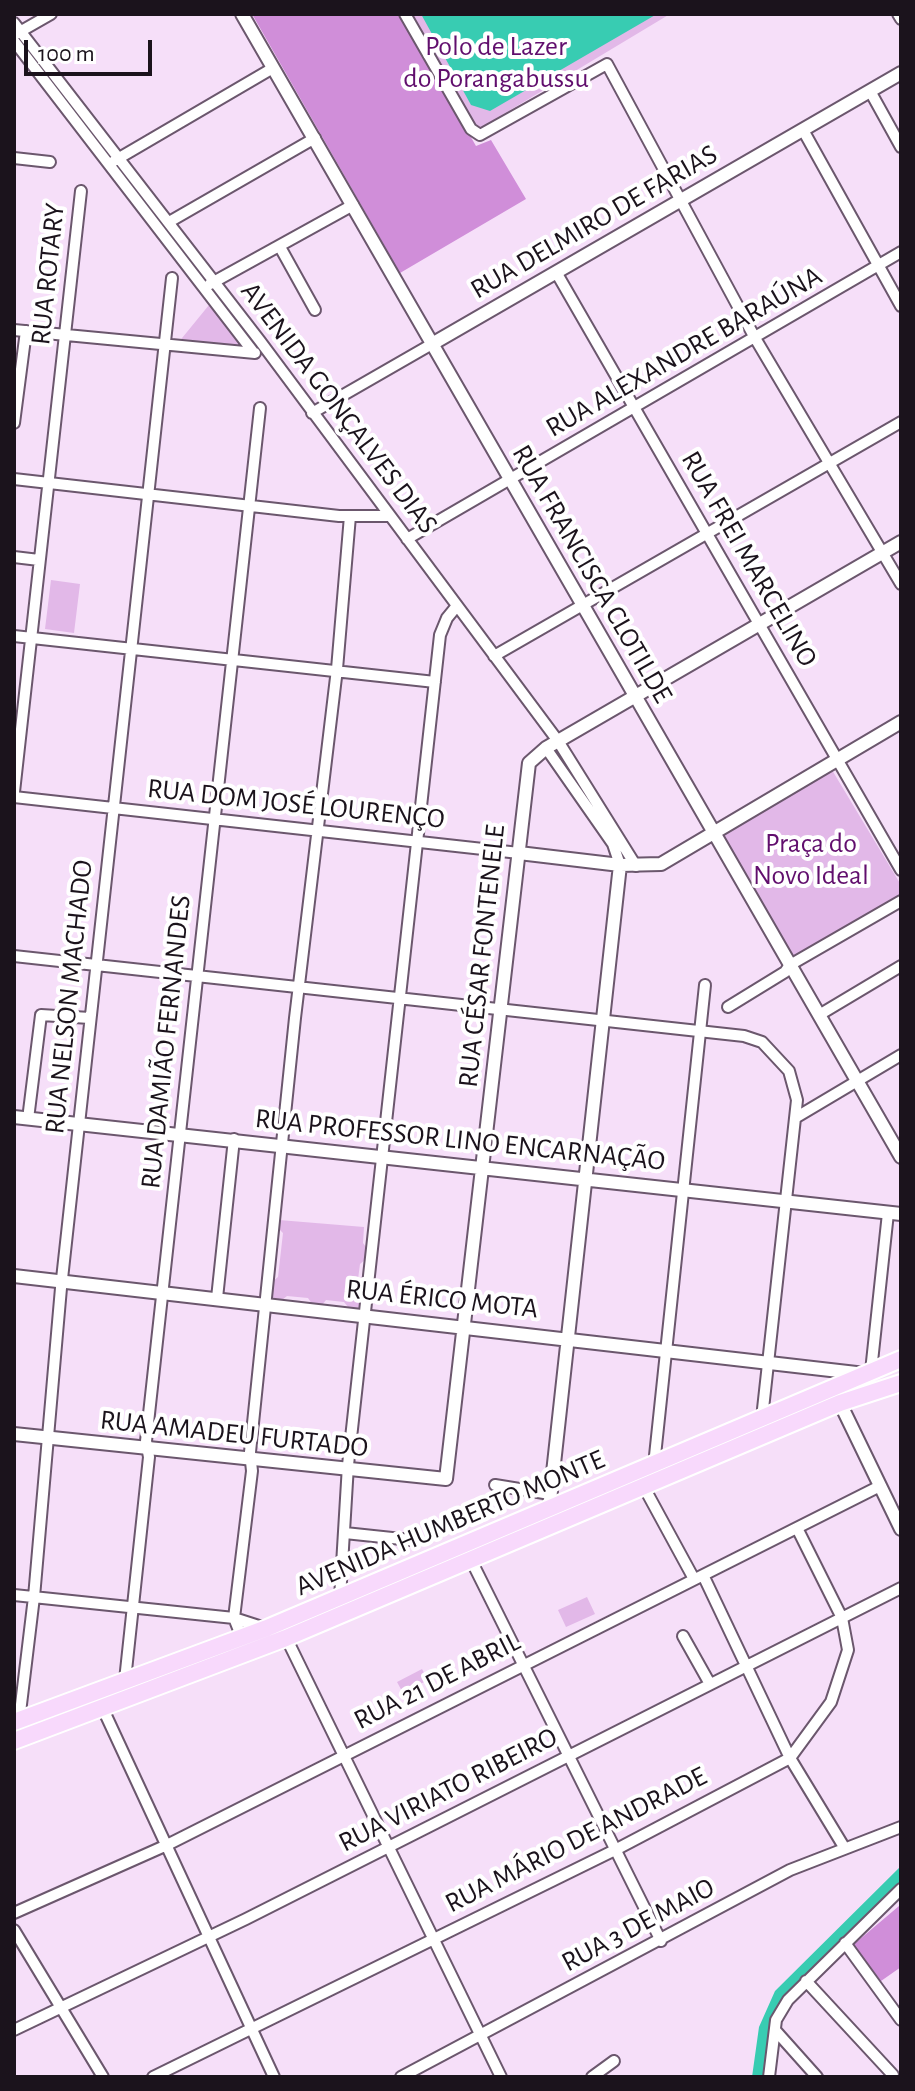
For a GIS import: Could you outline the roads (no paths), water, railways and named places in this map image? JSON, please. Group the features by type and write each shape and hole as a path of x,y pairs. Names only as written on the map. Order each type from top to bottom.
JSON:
{"main road":[{"name":"AVENIDA HUMBERTO MONTE","path":"14,1741 103,1709 278,1630 340,1598 464,1545 550,1501 654,1465 901,1359"},
{"name":"AVENIDA HUMBERTO MONTE","path":"16,1722 242,1638 278,1630 472,1562 840,1403 901,1383"}],"street":[{"path":"16,33 51,14"},
{"name":"RUA FRANCISCA CLOTILDE","path":"242,14 901,1157"},
{"path":"405,14 471,129 480,135 607,64 755,338 901,584"},
{"path":"898,14 901,19"},
{"name":"AVENIDA GONÇALVES DIAS","path":"16,33 209,284 268,354 407,539 494,656 609,832 636,866"},
{"path":"114,161 273,68"},
{"name":"RUA DELMIRO DE FARIAS","path":"312,413 901,73"},
{"path":"870,91 901,147"},
{"path":"803,130 901,306"},
{"path":"169,222 315,138"},
{"path":"14,158 50,162"},
{"name":"AVENIDA GONÇALVES DIAS","path":"114,161 169,222 254,353"},
{"name":"RUA ROTARY","path":"14,795 81,191"},
{"path":"209,284 353,205"},
{"path":"280,247 315,310"},
{"name":"RUA ALEXANDRE BARAÚNA","path":"407,539 901,252"},
{"name":"RUA FREI MARCELINO","path":"556,272 901,870"},
{"name":"RUA NELSON MACHADO","path":"16,1722 34,1597 61,1280 172,278"},
{"path":"14,423 20,330 164,347 268,354"},
{"name":"RUA DAMIÃO FERNANDES","path":"125,1680 163,1292 260,408"},
{"path":"494,656 901,422"},
{"path":"14,479 350,516 389,516"},
{"path":"242,1638 234,1618 299,988 337,669 350,516"},
{"path":"552,745 901,542"},
{"path":"14,557 39,560"},
{"path":"340,1598 348,1471 364,1315 435,682 442,626 456,607"},
{"path":"14,636 435,682"},
{"name":"RUA DOM JOSÉ LOURENÇO","path":"14,795 620,865 661,864 901,722"},
{"name":"RUA CÉSAR FONTENELE","path":"448,1477 526,770 533,758 552,745"},
{"name":"AVENIDA GONÇALVES DIAS","path":"609,832 620,865"},
{"path":"495,1485 550,1501 620,865"},
{"path":"728,1007 785,972 790,965 901,901"},
{"path":"14,956 744,1036 770,1048 794,1085 795,1118 762,1418"},
{"path":"819,1015 901,966"},
{"path":"654,1465 705,985"},
{"path":"28,1119 41,1015 90,1018"},
{"path":"795,1118 901,1055"},
{"name":"RUA PROFESSOR LINO ENCARNAÇÃO","path":"14,1117 894,1214"},
{"path":"217,1298 234,1139"},
{"path":"868,1373 894,1214"},
{"name":"RUA ÉRICO MOTA","path":"14,1276 868,1373"},
{"path":"840,1403 901,1529"},
{"name":"RUA AMADEU FURTADO","path":"14,1434 440,1481 448,1477"},
{"name":"RUA 21 DE ABRIL","path":"14,1913 167,1845 880,1486"},
{"path":"645,1489 747,1666 790,1758 844,1847"},
{"name":"RUA MÁRIO DE ANDRADE","path":"153,2077 617,1849 790,1758 822,1717 840,1679 848,1650 842,1618 797,1528"},
{"path":"345,1533 411,1540"},
{"path":"464,1545 661,1941"},
{"name":"RUA VIRIATO RIBEIRO","path":"14,2030 901,1588"},
{"path":"14,1595 234,1618 278,1630 345,1755 501,2077"},
{"path":"683,1636 710,1684"},
{"path":"103,1709 274,2077"},
{"name":"RUA 3 DE MAIO","path":"401,2077 799,1865 901,1827"},
{"path":"769,2077 775,2030 788,2000 901,1889"},
{"path":"14,1930 103,2077"},
{"path":"845,1943 901,2020"},
{"path":"806,1981 895,2073"},
{"path":"775,2030 817,2077"},
{"path":"592,2077 614,2061"}],"park label":[{"name":"Polo de Lazer do Porangabussu","path":"496,63"},
{"name":"Praça do Novo Ideal","path":"811,860"}]}
